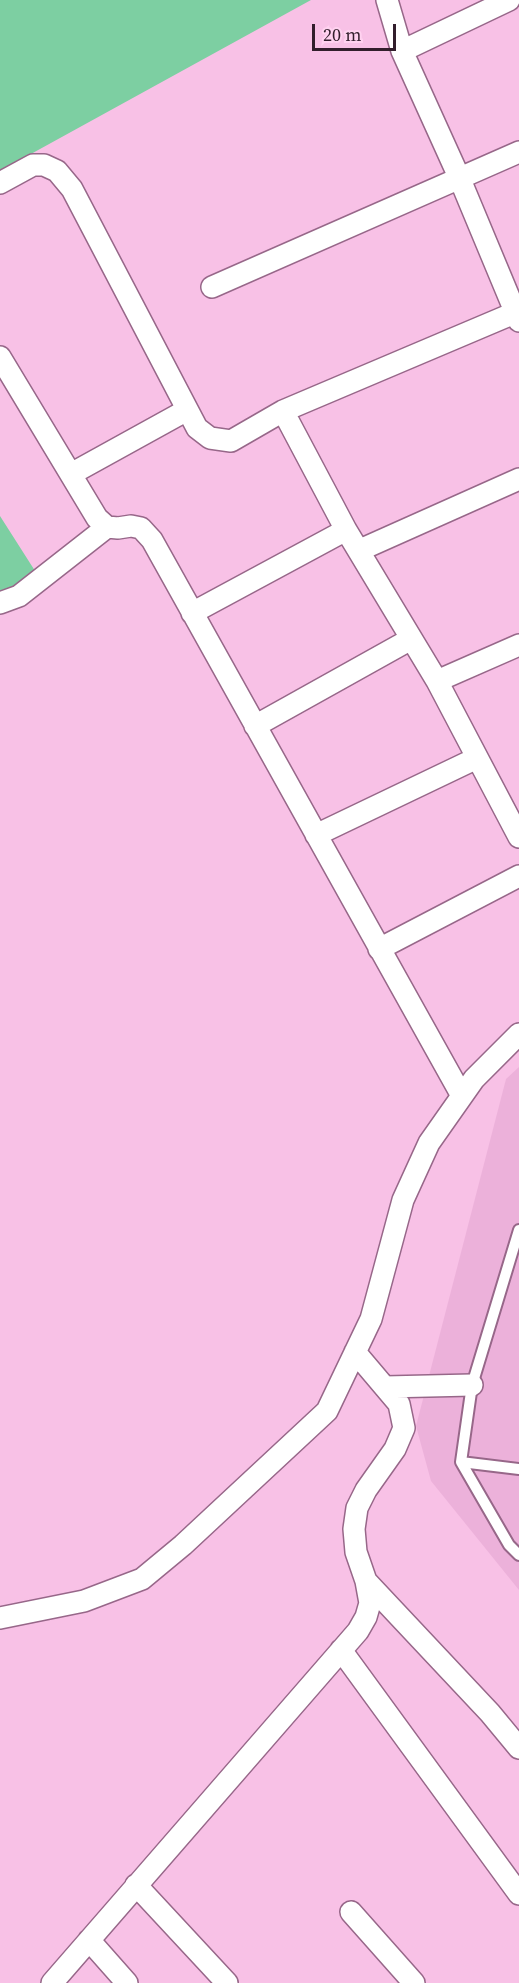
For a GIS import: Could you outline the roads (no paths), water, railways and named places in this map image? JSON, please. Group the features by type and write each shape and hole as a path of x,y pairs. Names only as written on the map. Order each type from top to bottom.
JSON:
{"street":[{"path":"0,183 33,165 44,165 57,171 72,189 187,410 197,428 210,438 231,441 283,411 518,315 402,51 387,0"},
{"path":"402,51 509,0"},
{"path":"212,287 519,152"},
{"path":"0,357 97,518 107,527"},
{"path":"71,474 187,410"},
{"path":"283,411 346,530 437,681 519,837"},
{"path":"360,550 519,479"},
{"path":"0,603 19,596 107,527 141,528 152,540 462,1096"},
{"path":"192,613 346,530"},
{"path":"255,726 411,639"},
{"path":"437,681 519,645"},
{"path":"316,835 477,758"},
{"path":"379,949 519,876"},
{"path":"0,1618 84,1601 142,1579 183,1545 327,1411 371,1319 403,1200 429,1143 474,1079 519,1034"},
{"path":"52,1983 358,1631 366,1617 370,1603 366,1581 356,1552 354,1529 357,1508 366,1490 395,1449 404,1428 399,1404 355,1352"},
{"path":"385,1387 472,1385"},
{"path":"366,1581 482,1704 519,1748"},
{"path":"341,1650 519,1894"},
{"path":"136,1886 227,1983"},
{"path":"351,1912 414,1983"},
{"path":"89,1940 127,1983"}],"lane":[{"path":"519,1230 472,1385 461,1462 509,1545 519,1555"},
{"path":"461,1462 519,1469"}]}
